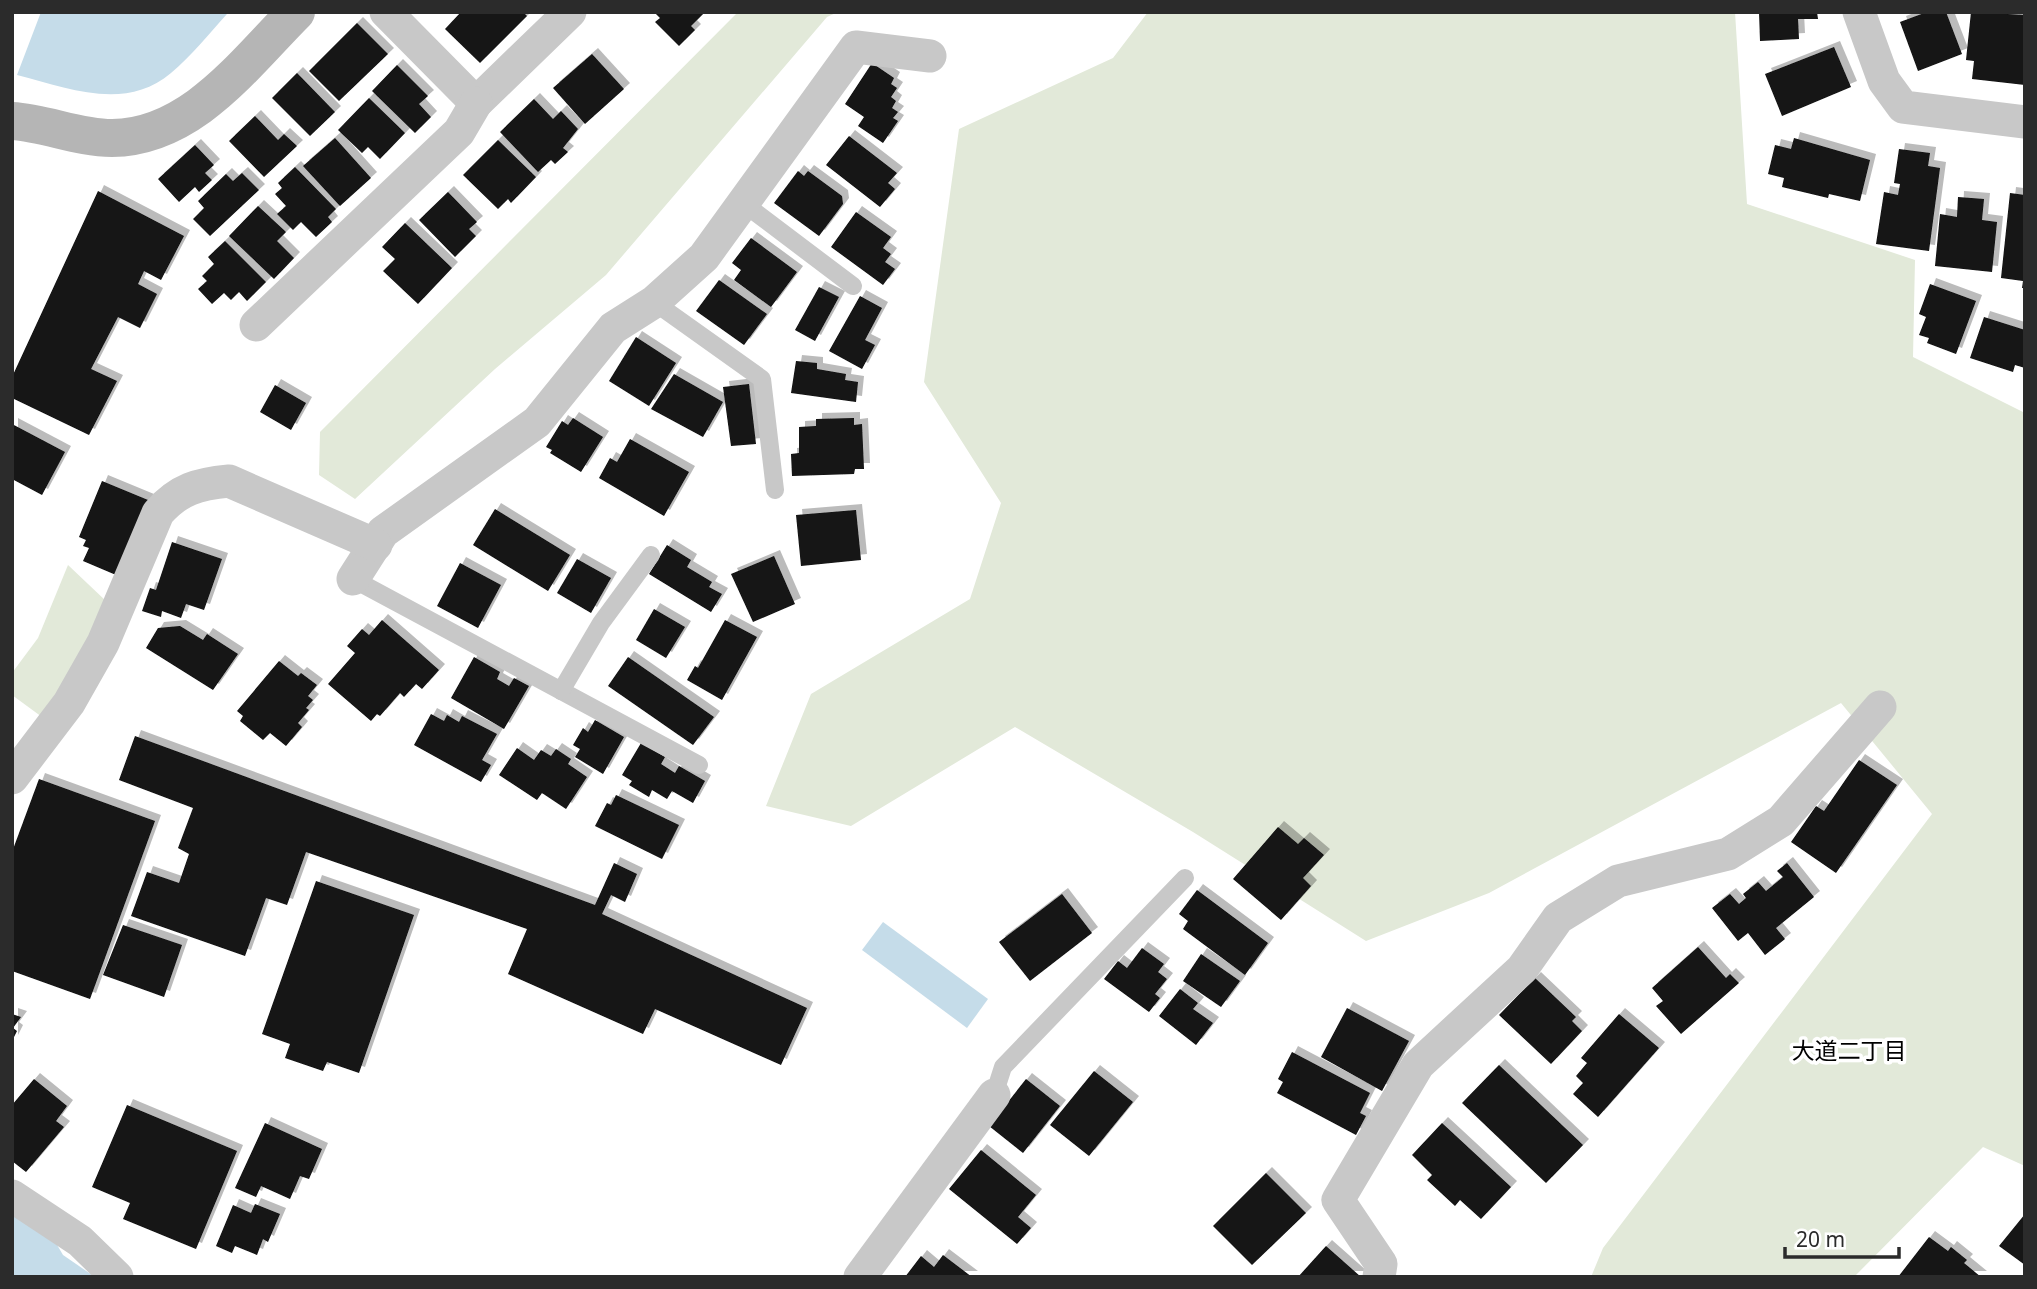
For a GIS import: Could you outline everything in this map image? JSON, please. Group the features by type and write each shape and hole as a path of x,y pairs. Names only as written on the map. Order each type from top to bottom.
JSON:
{"street":[{"path":"12,121 111,138 141,135 171,126 199,108 296,12"},
{"path":"386,12 476,103"},
{"path":"256,325 458,131 476,103 569,12"},
{"path":"1859,12 1884,81 1903,107 2025,122"},
{"path":"352,579 383,532 537,422 613,328 654,302 704,257 856,47 930,56"},
{"path":"12,778 69,703 103,643 158,513 173,495 206,483 229,481 376,545"},
{"path":"1379,1277 1381,1264 1338,1200 1418,1065 1522,969 1558,918 1618,881 1728,854 1781,821 1880,707"},
{"path":"860,1277 994,1095"},
{"path":"12,1196 80,1241 117,1277"}],"lane":[{"path":"743,203 853,286"},
{"path":"654,302 762,379 775,489"},
{"path":"561,691 601,623 651,555"},
{"path":"352,579 699,765"},
{"path":"994,1095 1003,1067 1185,878"}],"green space":[{"path":"738,12 838,12 827,17 606,275 495,369 355,499 319,475 320,432"},
{"path":"1148,12 1735,12 1747,204 1915,260 1913,357 2025,413 2025,1166 1983,1147 1854,1277 1591,1277 1603,1248 1932,814 1841,703 1489,893 1366,941 1193,832 1015,727 851,826 766,806 811,694 970,599 1001,503 924,382 959,129 1113,58"},
{"path":"68,565 107,602 76,670 42,717 12,695 12,673 38,638"}],"water":[{"path":"41,12 227,14 171,73 153,85 135,92 116,94 76,90 17,75"},
{"path":"883,922 988,999 967,1028 862,950"},
{"path":"12,1213 53,1238 63,1255 95,1277 12,1277"}],"building":[{"path":"461,12 523,12 527,16 480,63 445,29"},
{"path":"654,12 705,12 691,26 695,30 679,46 655,22 660,18"},
{"path":"1759,12 1817,12 1818,19 1798,19 1799,39 1760,41"},
{"path":"1927,12 1946,12 1962,54 1918,71 1900,22"},
{"path":"1971,12 2025,15 2025,85 1972,79 1974,61 1966,60"},
{"path":"357,23 388,54 339,101 309,71"},
{"path":"1834,47 1851,87 1782,116 1765,74"},
{"path":"592,54 624,89 585,124 553,88"},
{"path":"872,63 894,78 891,84 897,88 891,97 896,101 892,108 898,112 893,118 898,121 883,143 858,126 864,117 845,104"},
{"path":"397,65 428,96 419,104 431,117 415,133 372,91"},
{"path":"297,73 335,112 310,136 272,98"},
{"path":"369,98 405,133 380,159 368,147 362,153 338,130"},
{"path":"534,99 553,119 561,111 578,129 563,148 568,152 555,164 551,160 538,172 500,132"},
{"path":"255,116 278,140 284,134 297,146 264,177 229,141"},
{"path":"849,136 897,173 888,183 895,189 880,207 826,165"},
{"path":"335,138 371,178 340,206 303,166"},
{"path":"1794,138 1870,160 1860,201 1829,194 1828,198 1782,187 1784,178 1768,174 1775,145 1791,149"},
{"path":"498,140 536,177 511,203 508,199 498,209 463,175"},
{"path":"195,145 214,165 205,173 212,180 199,192 195,187 179,202 158,179"},
{"path":"1899,149 1930,153 1928,166 1940,168 1929,251 1876,244 1884,192 1898,195 1900,184 1894,183"},
{"path":"295,167 336,209 328,217 332,222 316,237 301,222 293,230 277,214 286,206 275,194 282,188 278,183"},
{"path":"798,171 804,176 808,171 842,196 843,204 819,236 774,203"},
{"path":"242,173 259,190 210,236 193,219 204,208 198,201 226,174 233,181"},
{"path":"98,191 184,236 161,280 144,271 138,284 157,294 140,328 118,317 91,369 117,381 89,435 12,398 12,377"},
{"path":"448,192 477,222 469,229 476,236 455,257 419,220"},
{"path":"2010,193 2025,195 2025,288 2022,288 2023,281 2001,278"},
{"path":"1958,197 1984,199 1982,220 1997,222 1992,272 1935,266 1940,214 1957,217"},
{"path":"258,206 286,232 277,241 294,258 274,279 229,236"},
{"path":"856,212 891,237 883,248 891,254 885,262 895,269 883,285 831,247"},
{"path":"405,223 452,268 418,304 383,271 395,259 382,247"},
{"path":"751,238 797,272 771,307 734,280 741,270 732,263"},
{"path":"225,241 266,282 247,301 239,292 231,300 224,293 212,304 198,289 207,281 202,276 214,264 208,257"},
{"path":"719,280 767,314 744,345 696,311"},
{"path":"1930,284 1976,301 1956,354 1927,343 1929,338 1919,335 1926,317 1919,314"},
{"path":"819,287 839,297 815,341 795,330"},
{"path":"860,296 882,308 865,340 875,345 862,369 829,351"},
{"path":"1984,317 2025,330 2025,368 2015,365 2013,372 1970,358"},
{"path":"636,337 676,363 649,406 609,381"},
{"path":"796,361 817,363 817,369 846,374 845,380 858,382 856,402 791,393"},
{"path":"674,374 723,402 703,437 651,409"},
{"path":"749,384 756,444 731,446 723,387"},
{"path":"275,385 306,403 291,430 260,412"},
{"path":"573,418 603,437 581,472 550,453 552,450 546,447 562,421 568,425"},
{"path":"854,418 854,425 862,424 864,469 855,469 854,474 792,476 791,454 799,453 799,427 816,426 816,419"},
{"path":"12,424 65,452 42,495 12,479"},
{"path":"630,439 689,472 664,516 599,478 610,458 617,462"},
{"path":"102,481 148,500 116,575 83,561 89,548 83,546 86,540 79,537"},
{"path":"495,509 570,555 548,591 473,545"},
{"path":"856,510 861,560 801,566 796,515"},
{"path":"172,542 222,559 204,610 186,604 181,618 162,611 161,617 142,611 150,588 156,590"},
{"path":"667,545 691,560 687,567 712,582 709,587 722,594 711,612 649,574"},
{"path":"774,556 795,604 753,622 731,574"},
{"path":"577,559 611,578 591,613 557,593"},
{"path":"460,563 501,585 478,628 437,606"},
{"path":"654,609 685,627 666,658 636,640"},
{"path":"382,620 439,670 422,689 416,684 404,697 400,693 380,716 377,714 371,721 328,684 355,653 347,646 362,629 369,635"},
{"path":"725,620 757,637 722,700 687,680 695,666 698,668"},
{"path":"180,626 203,640 207,634 238,654 213,690 146,648 158,628"},
{"path":"474,657 500,672 497,679 509,686 514,678 529,686 504,729 451,698"},
{"path":"628,657 714,717 693,745 608,686"},
{"path":"279,661 298,676 301,673 317,685 308,696 313,700 306,708 309,710 298,723 302,727 286,746 270,733 263,740 240,721 243,716 237,711"},
{"path":"431,714 444,721 447,715 459,722 462,716 497,734 482,760 491,765 481,782 414,745"},
{"path":"595,720 624,737 603,774 575,757 580,749 573,745 583,728 588,732"},
{"path":"135,736 595,905 614,863 637,874 625,902 611,895 602,914 807,1008 781,1065 655,1009 643,1034 508,974 527,929 306,852 287,905 266,898 245,956 131,916 147,872 179,883 189,854 178,848 193,808 119,780"},
{"path":"641,743 665,757 661,764 675,773 679,766 705,781 693,803 672,791 667,799 652,790 649,797 629,785 632,781 622,775"},
{"path":"517,748 534,760 541,750 551,756 556,749 571,759 568,764 587,777 566,809 542,793 537,800 499,775"},
{"path":"1859,760 1897,785 1836,873 1791,842 1816,806 1824,811"},
{"path":"39,779 155,821 90,999 12,971 12,852"},
{"path":"616,795 679,825 662,859 595,826 607,803 611,805"},
{"path":"1278,827 1298,844 1304,838 1324,855 1303,878 1311,886 1281,920 1233,879"},
{"path":"1787,863 1814,897 1776,928 1785,939 1765,955 1748,933 1738,941 1712,908 1730,894 1739,904 1746,898 1743,894 1758,882 1766,891 1783,877 1777,871"},
{"path":"316,881 414,915 359,1073 327,1062 323,1071 285,1058 290,1044 262,1034"},
{"path":"1197,890 1268,943 1245,975 1183,929 1188,921 1179,914"},
{"path":"1062,894 1092,933 1030,981 999,942"},
{"path":"123,925 182,945 164,997 103,975"},
{"path":"1698,947 1726,978 1730,974 1739,983 1681,1034 1656,1006 1663,1001 1652,988"},
{"path":"1142,948 1164,964 1158,972 1167,979 1155,994 1160,998 1149,1012 1104,979 1118,961 1127,968"},
{"path":"1201,954 1240,981 1221,1007 1183,981"},
{"path":"1535,978 1576,1017 1572,1021 1582,1031 1551,1064 1499,1015"},
{"path":"1180,989 1198,1003 1193,1009 1213,1023 1196,1045 1159,1016"},
{"path":"1347,1008 1409,1041 1382,1091 1321,1057"},
{"path":"12,1014 21,1017 13,1028 17,1031 12,1041"},
{"path":"1619,1014 1659,1048 1598,1117 1573,1094 1583,1083 1576,1076 1587,1063 1581,1058"},
{"path":"1292,1052 1370,1093 1360,1113 1366,1116 1356,1135 1277,1093 1283,1082 1278,1079"},
{"path":"1499,1065 1583,1145 1546,1183 1462,1103"},
{"path":"1094,1071 1133,1102 1089,1156 1050,1125"},
{"path":"34,1079 67,1106 56,1121 64,1127 26,1172 12,1161 12,1105"},
{"path":"1026,1079 1060,1106 1023,1153 989,1126"},
{"path":"127,1105 237,1151 196,1249 123,1219 130,1203 92,1187"},
{"path":"265,1123 322,1149 309,1179 300,1176 290,1199 261,1186 256,1197 235,1188"},
{"path":"1442,1123 1511,1187 1481,1219 1460,1200 1455,1206 1427,1180 1432,1175 1412,1155"},
{"path":"981,1150 1036,1195 1018,1217 1031,1228 1017,1244 949,1189"},
{"path":"1266,1173 1306,1213 1252,1265 1213,1226"},
{"path":"255,1204 280,1214 268,1242 263,1239 257,1255 235,1246 232,1253 216,1246 233,1205 251,1213"},
{"path":"2025,1214 2025,1265 1999,1246"},
{"path":"1929,1237 1948,1251 1951,1247 1967,1260 1964,1263 1981,1277 1898,1277"},
{"path":"1326,1246 1361,1277 1298,1277"},
{"path":"943,1255 972,1277 905,1277 921,1256 934,1267"}],"district":[{"name":"大道二丁目","path":"1849,1051"}]}
